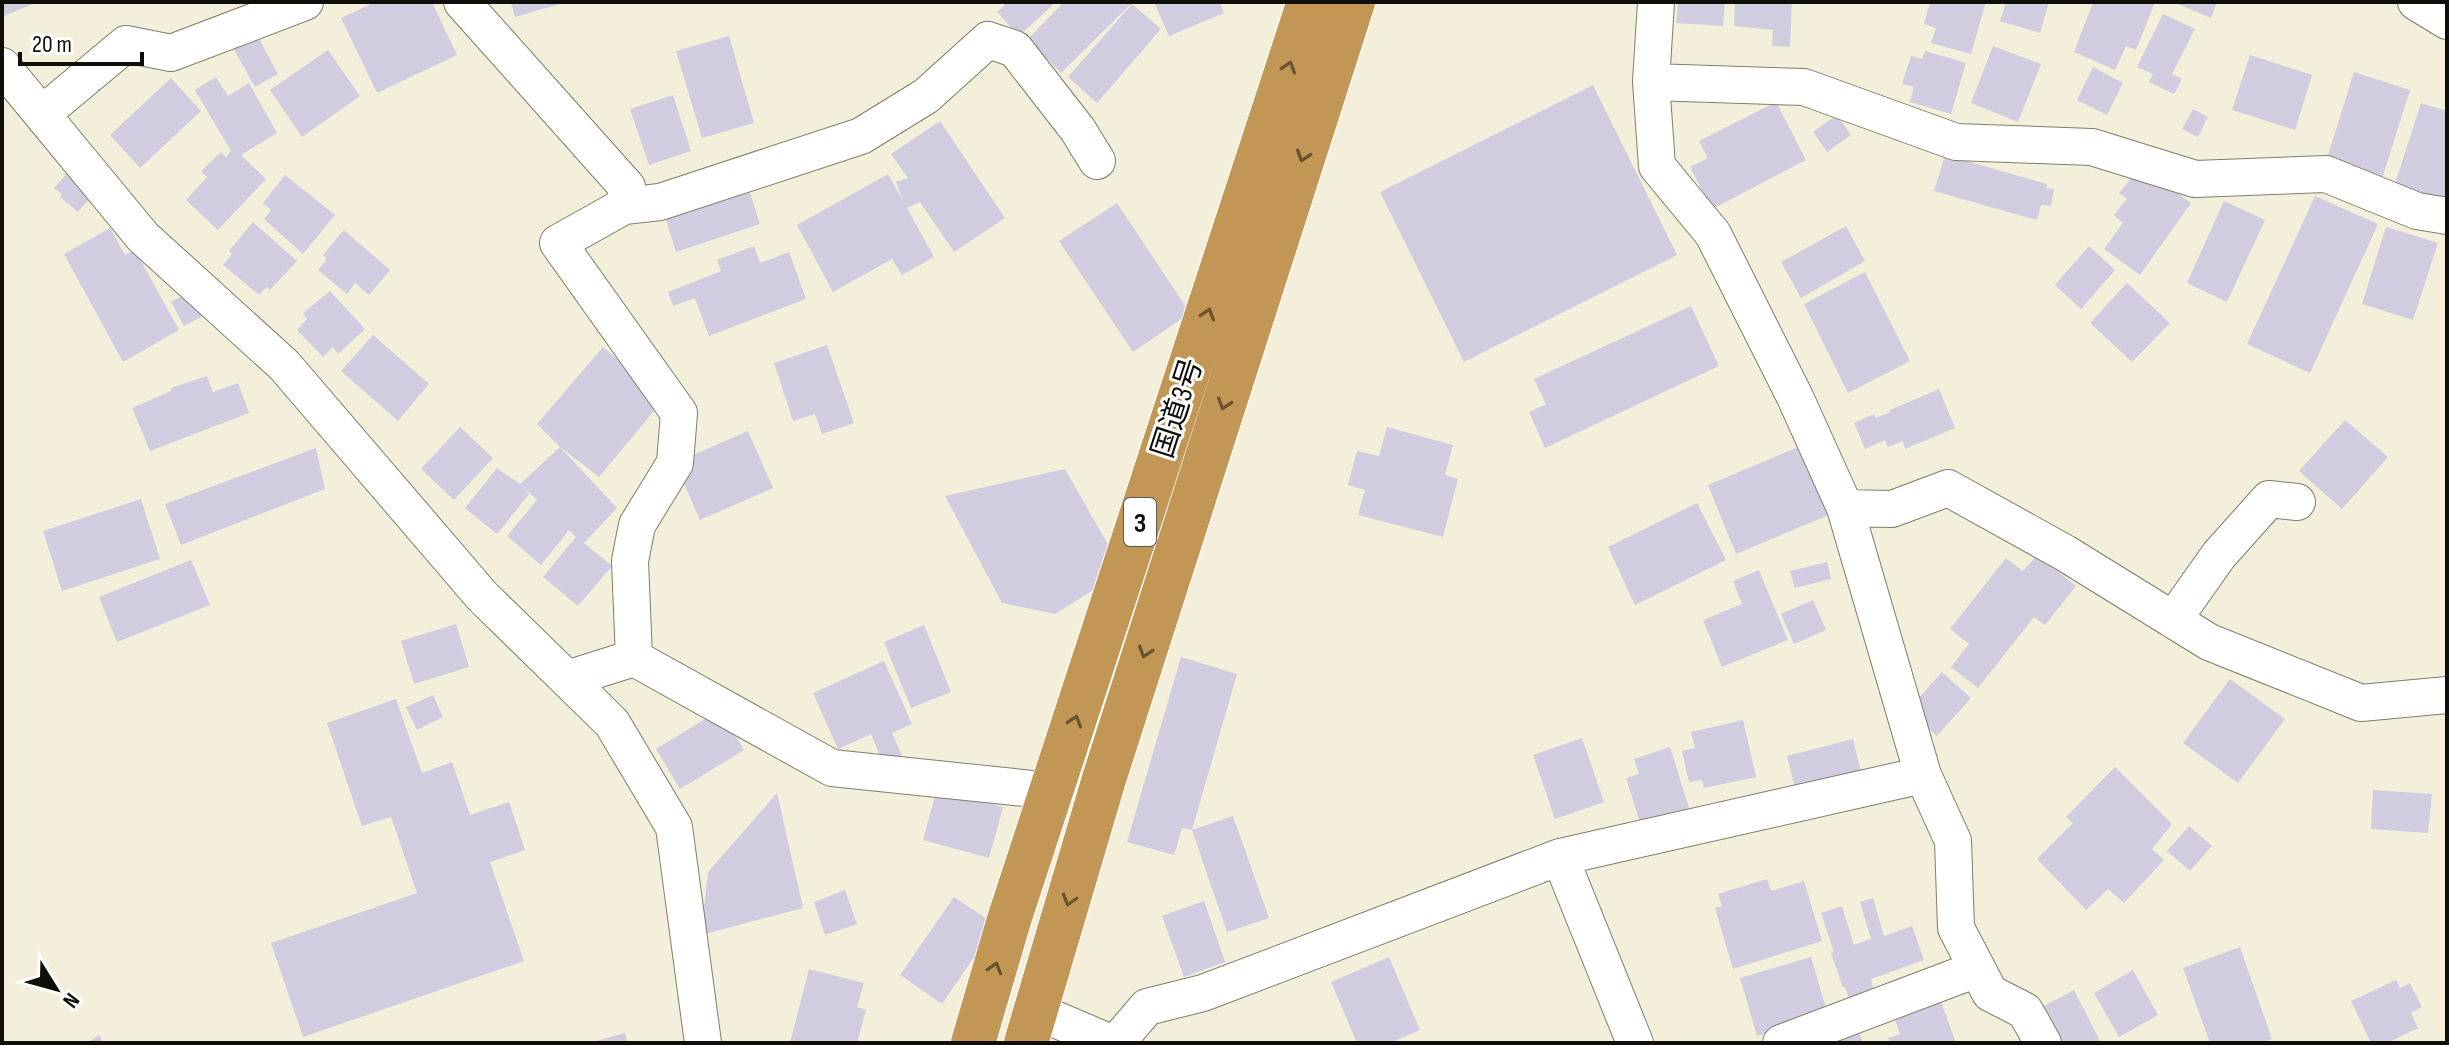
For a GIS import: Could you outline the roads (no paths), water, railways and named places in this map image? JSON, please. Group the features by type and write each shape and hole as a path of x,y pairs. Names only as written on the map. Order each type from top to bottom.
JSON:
{"highway":[{"name":"国道3号","path":"973,1043 1009,920 1309,2"},
{"name":"国道3号","path":"1031,1027 1104,779 1353,2"}],"street":[{"path":"42,114 126,44 171,53 305,2"},
{"path":"462,2 627,187 624,206"},
{"path":"1656,2 1651,82 1657,166 1713,234 1795,397 1845,508 1923,775 1953,841 1956,928 1990,993 2025,1011 2043,1043"},
{"path":"2416,2 2447,21"},
{"path":"634,658 630,561 637,525 675,463 679,413 558,243 624,206 660,202 861,136 926,96 988,40 1015,49 1078,130 1097,161"},
{"path":"2,66 143,237 284,365 482,596 612,723 674,827 703,1043"},
{"path":"1651,82 1804,87 1956,142 2092,147 2195,179 2326,174 2417,211 2447,216"},
{"path":"1845,508 1892,509 1948,488 2065,553 2209,642 2361,703 2447,695"},
{"path":"2173,620 2219,555 2269,499 2297,502"},
{"path":"567,679 634,658 832,768 1052,791"},
{"path":"1031,1027 1113,1043 1147,1007 1203,993 1560,857 1923,775"},
{"path":"1560,857 1635,1043"},
{"path":"1781,1043 1977,969"}]}
